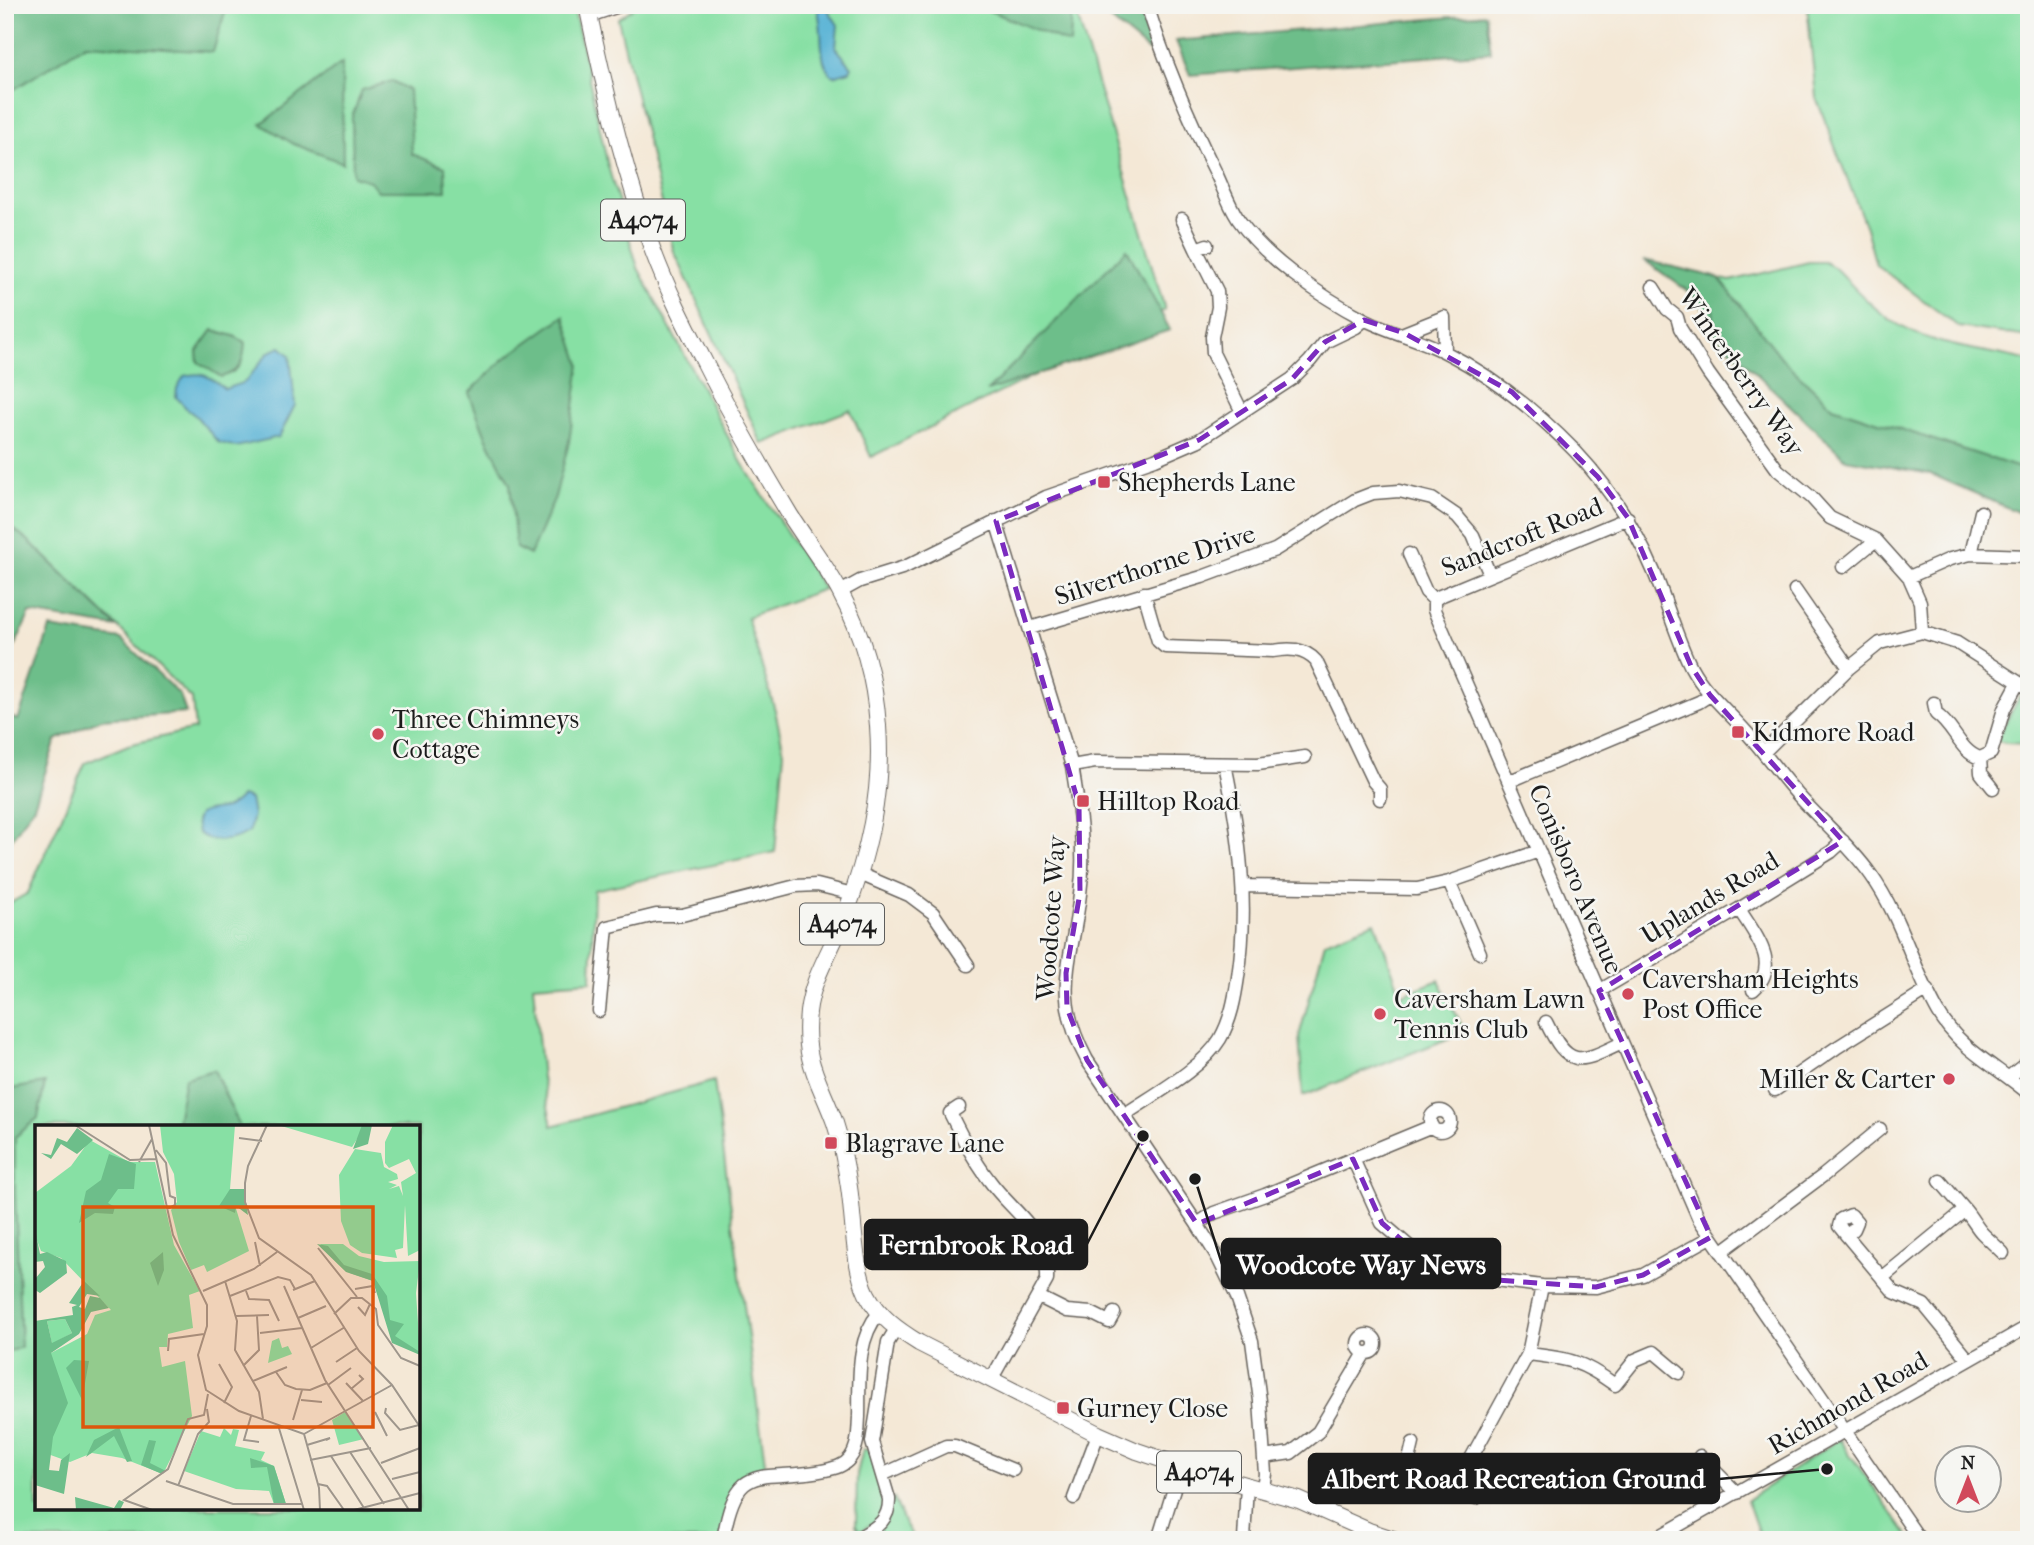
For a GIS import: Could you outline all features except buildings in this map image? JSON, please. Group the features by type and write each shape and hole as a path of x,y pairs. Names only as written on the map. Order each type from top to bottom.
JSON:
{"main road":[{"name":"A4074","path":"588,11 612,119 654,254 676,306 736,421 798,527 840,592 863,646 874,686 879,739 878,800 860,874 844,920 814,984 808,1010 807,1041 810,1067 835,1124 841,1149 865,1290 879,1313 896,1329 1098,1434 1181,1466 1299,1500 1369,1535 1396,1540"}],"street":[{"path":"588,11 622,5"},
{"path":"1147,5 1158,42 1202,145 1238,218 1272,257 1324,295 1364,320 1404,333 1445,352 1512,392 1573,449 1628,518 1653,569 1691,666 1710,695 1764,751 1796,793 1843,841 1872,876 1897,920 1939,1014 1966,1047 2029,1094"},
{"path":"1182,219 1201,247 1217,291 1219,307 1212,337 1213,353 1242,412"},
{"name":"Winterberry Way","path":"1653,287 1667,309 1677,317 1680,328 1709,373 1778,470 1811,497 1830,518 1875,540 1909,577 1920,602 1922,632"},
{"path":"1404,333 1444,317 1445,352"},
{"path":"840,592 860,581 905,567 1046,498 1199,440 1292,379 1325,342 1356,327 1364,320"},
{"name":"Silverthorne Drive","path":"1030,628 1202,577 1275,550 1355,500 1373,493 1399,491 1432,499 1457,516 1473,535 1490,575"},
{"path":"1971,554 1981,512"},
{"name":"Sandcroft Road","path":"1434,600 1628,518"},
{"name":"Woodcote Way","path":"996,521 1072,766 1079,805 1082,858 1080,893 1066,973 1067,1008 1075,1037 1217,1256 1237,1297 1252,1341 1260,1401 1263,1488"},
{"path":"1843,567 1875,540"},
{"name":"Conisboro Avenue","path":"1409,554 1426,592 1434,600 1434,610 1699,1219 1920,1540"},
{"path":"1909,577 1950,559 1971,554 2029,556"},
{"path":"1796,590 1849,668"},
{"path":"1144,593 1158,641 1165,647 1273,651 1290,648 1310,654 1316,661 1373,781 1380,789 1380,799"},
{"path":"1764,751 1849,668 1880,643 1922,632 1957,643 2023,686 2004,709 1991,753 1980,758 1970,755 1946,721 1936,714 1934,703"},
{"path":"1510,781 1710,695"},
{"path":"1072,766 1095,762 1258,764 1305,757"},
{"path":"1980,758 1981,773 1993,788"},
{"path":"1124,1115 1189,1071 1219,1040 1234,1006 1243,943 1244,886 1238,825 1225,764"},
{"name":"Uplands Road","path":"1599,991 1739,909 1831,852 1843,841"},
{"path":"1244,886 1338,889 1422,887 1449,882 1539,851"},
{"path":"860,874 909,895 933,913 964,948 968,965"},
{"path":"1449,882 1480,953"},
{"path":"599,1011 607,927 656,915 682,915 796,886 817,885 853,894"},
{"path":"1739,909 1763,951 1768,968 1763,982 1753,990"},
{"path":"1775,1090 1928,990"},
{"path":"1546,1022 1558,1045 1577,1059 1589,1058 1622,1043"},
{"path":"2009,1077 2029,1061"},
{"path":"950,1112 967,1148 990,1183 1034,1230 1043,1245 1048,1264 1047,1280 1039,1297 991,1380"},
{"path":"1197,1224 1214,1213 1432,1126"},
{"path":"1721,1252 1830,1175 1880,1129"},
{"path":"1353,1159 1382,1223 1418,1254 1495,1280 1542,1286 1596,1287 1643,1275 1711,1237"},
{"path":"1946,1184 1981,1233 1989,1237 2003,1253"},
{"path":"1882,1278 1965,1210"},
{"path":"1847,1236 1894,1292 1924,1306 1969,1360"},
{"path":"1457,1484 1528,1354 1542,1286"},
{"path":"1039,1297 1067,1311 1091,1313 1109,1321"},
{"path":"723,1540 732,1502 747,1481 764,1475 791,1476 835,1468 848,1461 858,1438 859,1371 866,1332 879,1313"},
{"name":"Richmond Road","path":"1653,1540 2029,1326"},
{"path":"855,1540 881,1523 888,1514 889,1499 872,1442 888,1342 896,1329"},
{"path":"1528,1354 1576,1361 1590,1367 1615,1385 1635,1360 1654,1352 1679,1373"},
{"path":"1264,1457 1291,1453 1318,1432 1365,1353"},
{"path":"1072,1497 1098,1434"},
{"path":"858,1438 872,1442"},
{"path":"1413,1443 1405,1470 1457,1484 1476,1498"},
{"path":"882,1475 946,1446 955,1446 997,1468 1013,1470"},
{"path":"1700,1456 1737,1493"},
{"path":"1158,1540 1181,1466"},
{"path":"1244,1540 1247,1483"}],"highlighted area":[{"path":"1364,320 1404,333 1512,392 1598,477 1628,518 1691,666 1710,695 1843,841 1599,991 1711,1237 1643,1275 1596,1287 1495,1280 1418,1254 1382,1223 1353,1159 1197,1224 1087,1060 1067,1008 1066,973 1080,893 1079,805 996,521 1199,440 1292,379 1325,342"}],"green space":[{"path":"5,5 573,5 608,166 638,268 742,463 824,589 747,617 775,710 784,752 775,852 594,890 591,981 533,985 542,1078 552,1126 714,1081 766,1470 759,1469 741,1480 720,1540 5,1540 5,906 28,893 85,763 128,745 195,729 192,699 29,541 5,523"},
{"path":"5,5 227,5 213,52 86,44 5,95"},
{"path":"637,5 1074,5 1165,310 871,457 850,410 762,444 673,249 618,19"},
{"path":"976,5 1072,5 1070,44"},
{"path":"1093,5 1137,5 1157,58"},
{"path":"1807,5 2029,5 2029,337 1959,327 1876,265 1866,228 1816,97"},
{"path":"1486,14 1491,52 1190,75 1176,41"},
{"path":"342,63 343,163 294,144 261,124"},
{"path":"392,81 409,90 412,154 445,167 446,191 378,191 370,181 353,176 352,117 362,90"},
{"path":"1127,249 1170,330 987,391"},
{"path":"1644,260 1719,278 1785,362 1833,407 2029,471 2029,517 1931,474 1846,459 1714,333 1713,309"},
{"path":"1809,262 1824,262 1834,267 1879,311 1909,331 1942,343 2029,361 2029,517 1931,474 1876,463 1722,329 1665,265 1730,281"},
{"path":"564,316 580,364 569,442 555,497 530,555 516,548 510,484 487,439 469,393 504,359"},
{"path":"213,330 245,342 240,365 233,372 221,377 198,362 197,352"},
{"path":"6,523 29,541 117,627 30,613 5,667"},
{"path":"50,628 121,639 180,695 186,713 100,719 56,740 34,806 5,849 5,715 18,720"},
{"path":"2020,696 2029,702 2029,744 1996,740"},
{"name":"Caversham Lawn Tennis Club","path":"1375,922 1401,995 1439,980 1465,1032 1303,1096 1299,1036 1325,942"},
{"path":"214,1070 239,1125 176,1125 185,1078"},
{"path":"45,1083 38,1118 15,1137 21,1347 5,1353 5,1090"},
{"path":"1839,1439 1911,1540 1761,1540 1747,1500"},
{"path":"863,1449 872,1451 885,1496 881,1517 860,1532 856,1525 857,1474"},
{"path":"894,1498 915,1540 861,1540"}],"water":[{"path":"816,5 825,5 838,25 836,48 852,67 850,71 833,76 828,70 822,53"},
{"path":"281,347 290,355 295,405 279,437 236,447 218,442 176,397 177,388 184,376 206,376 225,389 245,382 269,352"},
{"path":"242,796 250,799 253,815 249,832 223,840 210,839 198,833 196,821 199,814 230,806"}],"place":[{"name":"Shepherds Lane","path":"1104,482"},
{"name":"Kidmore Road","path":"1738,732"},
{"name":"Three Chimneys Cottage","path":"378,734"},
{"name":"Hilltop Road","path":"1083,801"},
{"name":"Caversham Heights Post Office","path":"1628,994"},
{"name":"Caversham Lawn Tennis Club","path":"1380,1014"},
{"name":"Miller & Carter","path":"1949,1079"},
{"name":"Fernbrook Road","path":"1143,1136"},
{"name":"Blagrave Lane","path":"831,1143"},
{"name":"Woodcote Way News","path":"1195,1179"},
{"name":"Gurney Close","path":"1063,1408"},
{"name":"Albert Road Recreation Ground","path":"1827,1469"}]}
